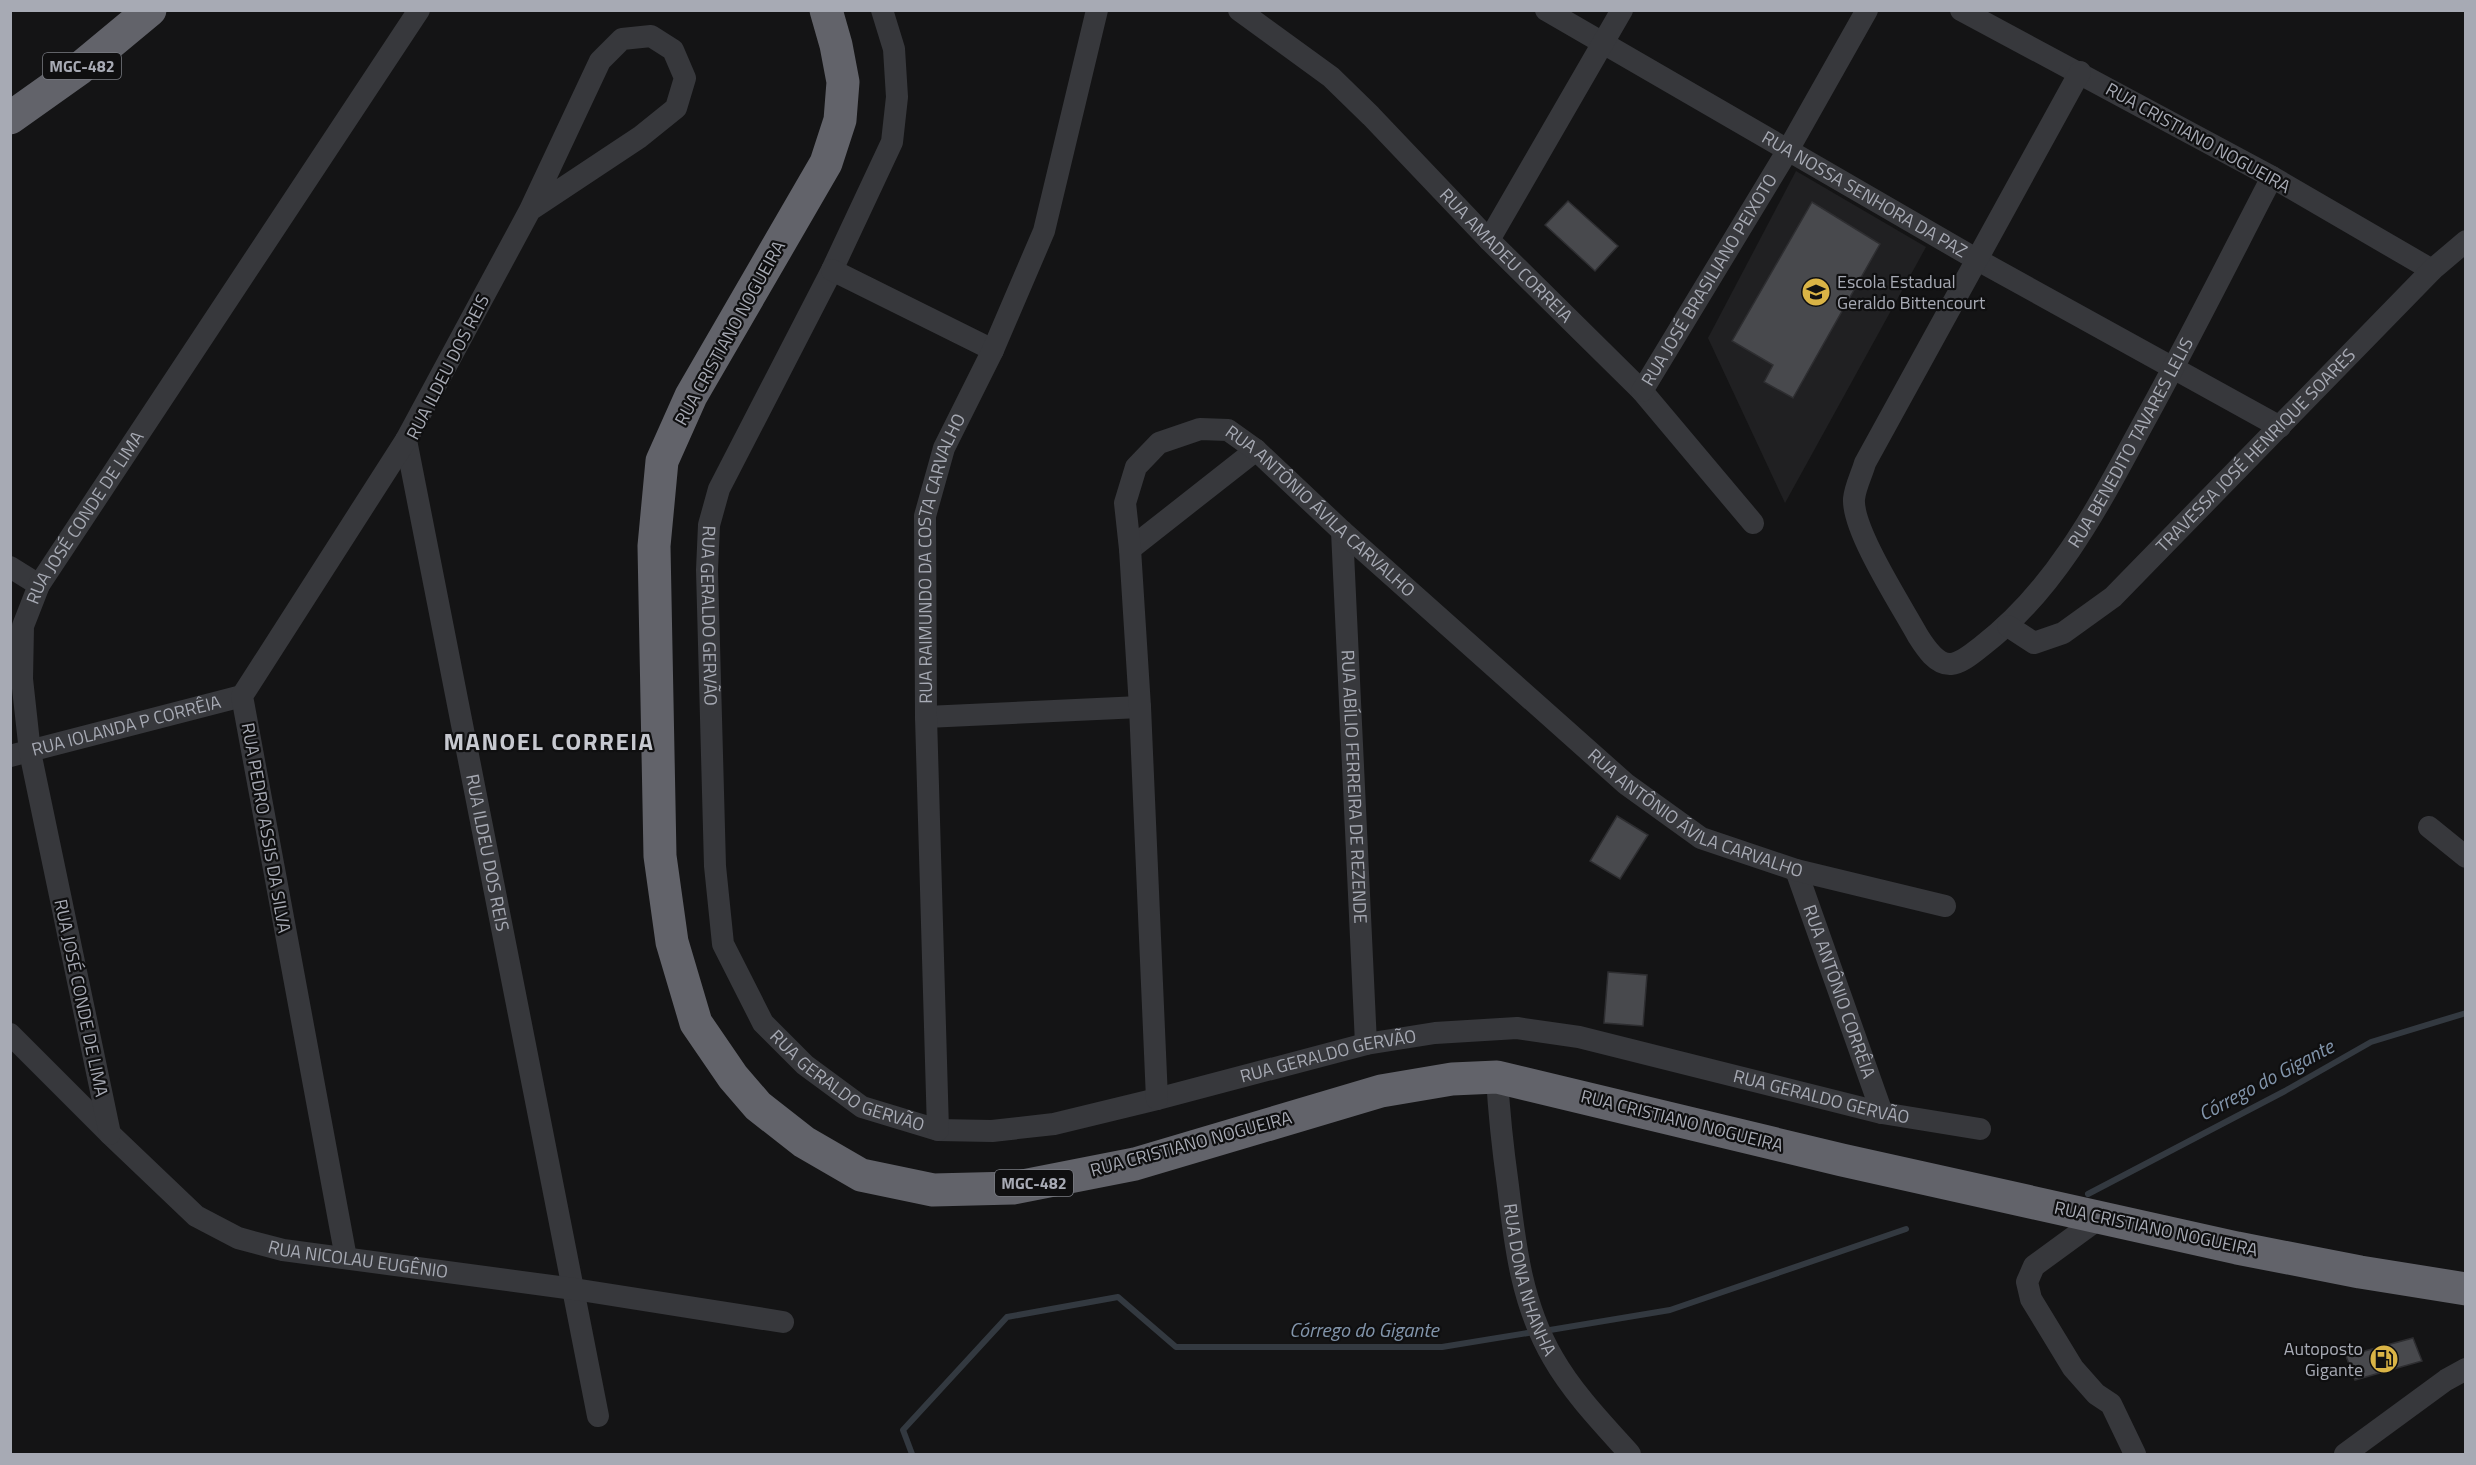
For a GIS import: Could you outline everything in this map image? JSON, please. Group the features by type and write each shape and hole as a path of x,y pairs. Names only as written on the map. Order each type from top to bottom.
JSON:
{"highway":[{"name":"MGC-482","path":"10,118 79,69 150,10"},
{"name":"RUA CRISTIANO NOGUEIRA","path":"826,10 843,82 840,120 826,164 691,396 662,461 654,546 660,856 672,942 696,1023 733,1077 758,1106 804,1142 861,1175 933,1190 1013,1188 1124,1166 1381,1091 1452,1079 1497,1077 1842,1160 2237,1248 2360,1272 2466,1289"}],"street":[{"name":"RUA JOSÉ CONDE DE LIMA","path":"110,1134 20,754 23,626 39,585 419,10"},
{"name":"RUA GERALDO GERVÃO","path":"882,10 894,49 897,97 892,142 832,270 719,489 710,525 707,570 716,866 723,944 763,1023 805,1065 862,1107 938,1130 992,1131 1054,1124 1366,1044 1435,1033 1517,1028 1579,1037 1882,1113 1980,1129"},
{"name":"RUA RAIMUNDO DA COSTA CARVALHO","path":"938,1130 926,717 925,516 944,448 993,350 1044,231 1097,10"},
{"name":"RUA AMADEU CORREIA","path":"1239,10 1331,77 1642,391 1753,523"},
{"name":"RUA NOSSA SENHORA DA PAZ","path":"1546,10 1976,259 2280,427"},
{"path":"1490,240 1622,10"},
{"name":"RUA JOSÉ BRASILIANO PEIXOTO","path":"1642,391 1788,150 1867,10"},
{"name":"RUA CRISTIANO NOGUEIRA","path":"1961,10 2272,177 2432,270"},
{"name":"RUA ILDEU DOS REIS","path":"531,210 640,137 676,108 685,78 673,50 651,36 622,39 600,60 531,210 406,441 598,1416"},
{"path":"1976,259 2080,72"},
{"name":"RUA BENEDITO TAVARES LELIS","path":"1976,259 1865,463 1854,496 1855,514 1867,544 1918,636 1927,650 1942,663 1952,664 1968,657 2007,626 2068,556 2174,368 2272,177"},
{"name":"TRAVESSA JOSÉ HENRIQUE SOARES","path":"2007,626 2034,643 2063,633 2113,597 2432,270 2466,241"},
{"path":"832,270 993,350"},
{"name":"RUA ANTÔNIO ÁVILA CARVALHO","path":"1157,1099 1140,707 1125,502 1136,467 1159,443 1200,429 1228,430 1256,450 1342,531 1626,784 1701,838 1796,870 1945,906"},
{"path":"242,696 406,441"},
{"path":"1130,549 1256,450"},
{"name":"RUA ABÍLIO FERREIRA DE REZENDE","path":"1342,531 1366,1044"},
{"path":"10,567 39,585"},
{"name":"RUA IOLANDA P CORRÊIA","path":"20,754 242,696"},
{"name":"RUA PEDRO ASSIS DA SILVA","path":"242,696 345,1258"},
{"path":"926,717 1140,707"},
{"path":"2429,827 2466,857"},
{"name":"RUA ANTÔNIO CORRÊIA","path":"1796,870 1882,1113"},
{"name":"RUA NICOLAU EUGÊNIO","path":"10,1034 196,1216 238,1238 272,1247 574,1289 783,1322"},
{"name":"RUA DONA NHANHA","path":"1497,1077 1502,1150 1512,1226 1528,1305 1552,1357 1596,1416 1630,1455"},
{"path":"2101,1216 2034,1266 2027,1282 2031,1299 2073,1368 2096,1394 2111,1404 2135,1455"},
{"path":"2345,1455 2446,1380 2466,1369"}],"shaded area":[{"name":"Escola Estadual Geraldo Bittencourt","path":"1796,171 1926,247 1785,503 1708,338"}],"building":[{"path":"1568,201 1618,246 1595,271 1545,225"},
{"path":"1812,202 1880,244 1793,398 1764,382 1773,365 1732,341"},
{"path":"1617,816 1648,835 1620,879 1590,861"},
{"path":"1608,972 1647,975 1643,1026 1604,1023"},
{"name":"Autoposto Gigante","path":"2413,1338 2422,1361 2355,1380 2346,1356"}],"waterway":[{"name":"Córrego do Gigante","path":"2088,1194 2285,1091 2371,1042 2466,1013"},
{"name":"Córrego do Gigante","path":"1544,1331 1670,1310 1906,1229"},
{"name":"Córrego do Gigante","path":"912,1454 903,1430 1007,1317 1118,1297 1176,1347 1442,1347 1534,1332"}],"place":[{"name":"Escola Estadual Geraldo Bittencourt","path":"1816,292"},
{"name":"Autoposto Gigante","path":"2384,1359"}],"district":[{"name":"MANOEL CORREIA","path":"549,742"}]}
